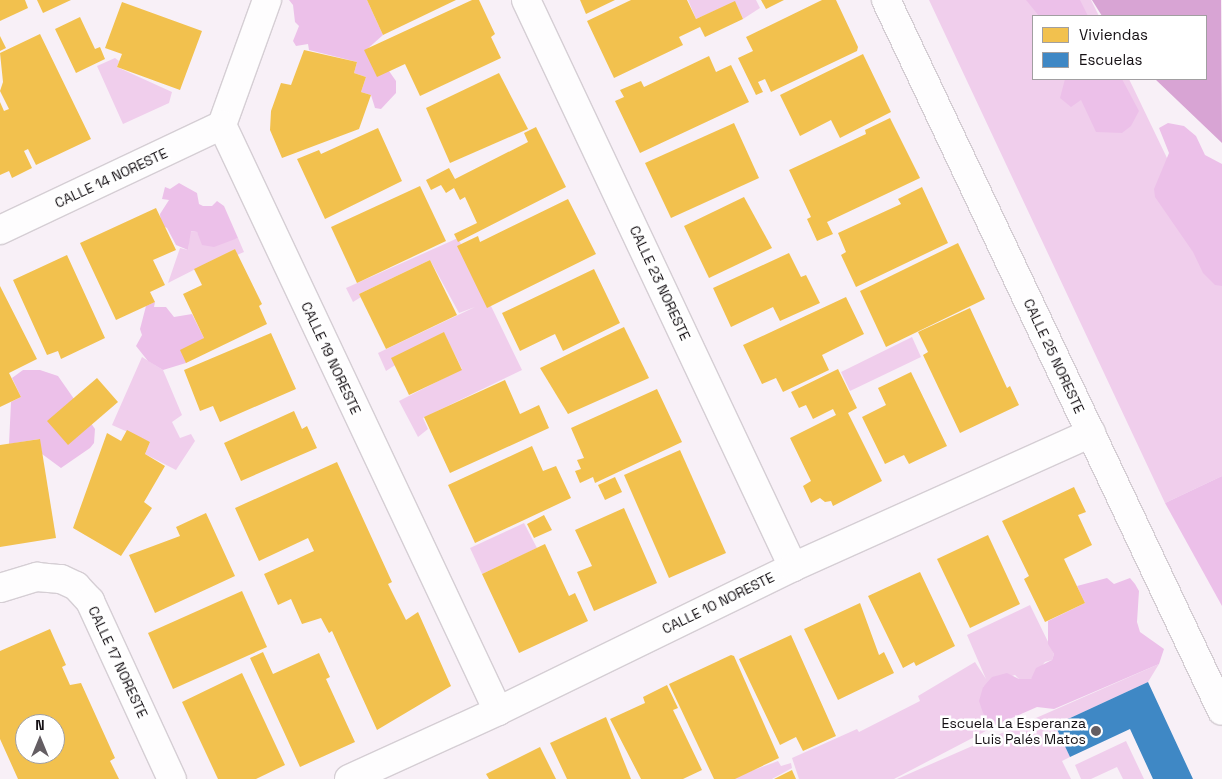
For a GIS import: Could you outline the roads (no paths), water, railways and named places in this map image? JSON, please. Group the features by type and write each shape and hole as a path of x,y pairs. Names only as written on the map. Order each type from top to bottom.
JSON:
{"street":[{"path":"222,125 267,0"},
{"name":"CALLE 23 NORESTE","path":"526,0 793,566"},
{"name":"CALLE 25 NORESTE","path":"886,0 1222,711"},
{"name":"CALLE 14 NORESTE","path":"0,230 222,125"},
{"name":"CALLE 19 NORESTE","path":"222,125 498,711"},
{"name":"CALLE 10 NORESTE","path":"349,779 498,711 793,566 1091,433"},
{"name":"CALLE 17 NORESTE","path":"0,588 37,577 61,579 76,586 90,601 172,779"}],"place":[{"name":"Escuela La Esperanza Luis Palés Matos","path":"1096,731"}]}
